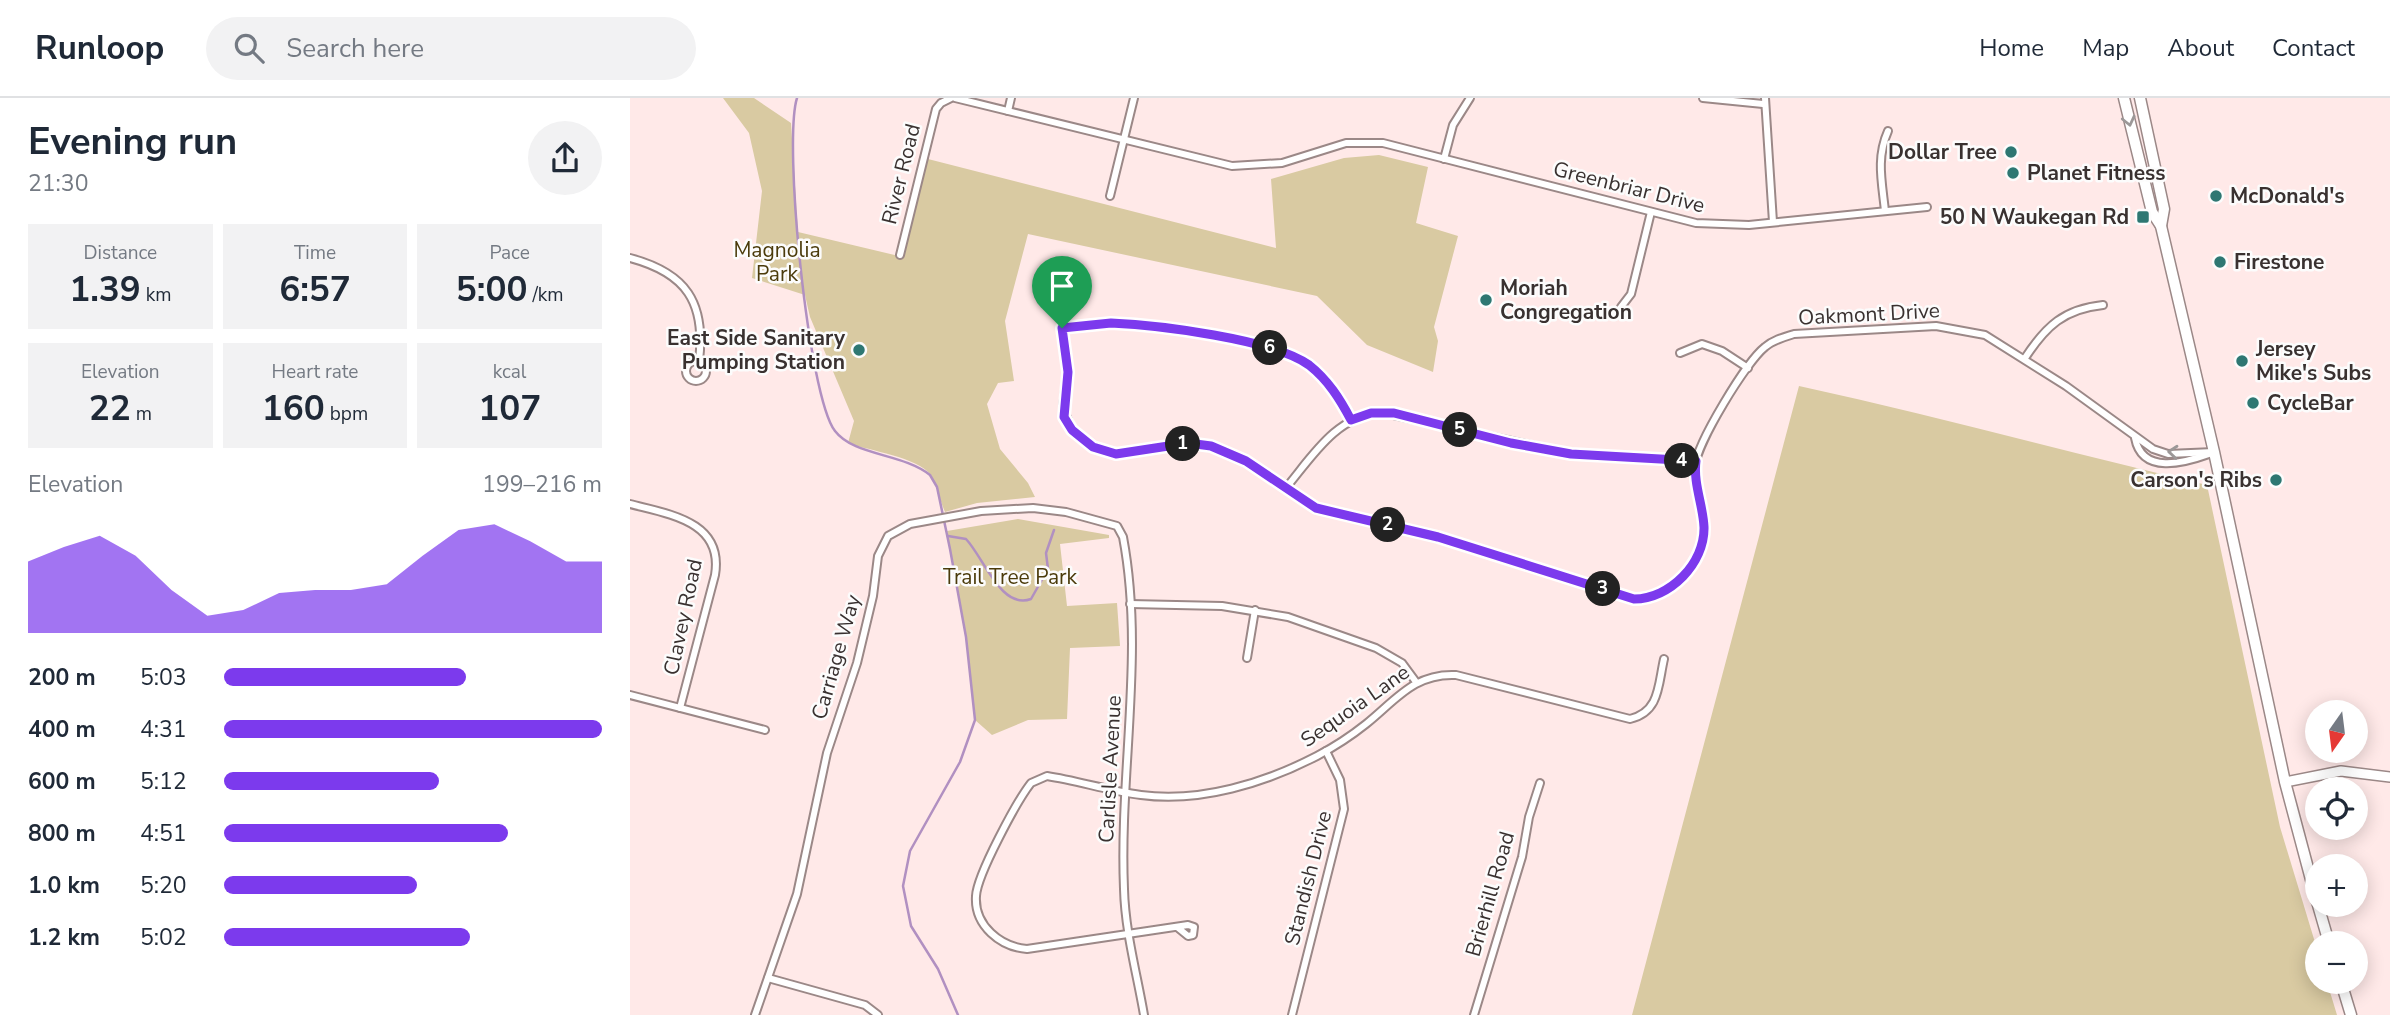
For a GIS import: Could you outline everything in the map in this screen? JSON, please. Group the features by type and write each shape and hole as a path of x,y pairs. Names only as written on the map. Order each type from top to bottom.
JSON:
{"main road":[{"path":"2124,98 2151,212 2161,226 2214,452 2285,782 2305,858"},
{"path":"2140,98 2164,209 2161,226"},
{"path":"2345,994 2351,1015"}],"street":[{"name":"River Road","path":"900,255 931,127 941,103 953,98"},
{"name":"Greenbriar Drive","path":"953,98 1232,166 1282,163 1357,142 1383,143 1651,212 1718,226 1927,207"},
{"path":"1008,111 1011,98"},
{"path":"1110,196 1134,98"},
{"path":"1444,159 1451,131 1470,98"},
{"path":"1703,98 1764,101 1773,222"},
{"path":"1885,211 1879,162 1880,149 1888,131"},
{"path":"1621,307 1631,294 1651,212"},
{"path":"630,258 664,269 684,286 696,312 701,343 699,361"},
{"path":"1076,275 1062,328 1068,372 1064,417 1083,441 1116,454 1188,443 1211,446 1246,461 1285,489 1325,439 1351,420 1362,416 1394,413 1511,443 1571,454 1696,461"},
{"path":"2025,358 2053,322 2076,309 2103,305"},
{"path":"1062,328 1111,323 1141,324 1278,350 1303,361 1327,382 1351,420"},
{"name":"Oakmont Drive","path":"1285,489 1303,503 1322,511 1438,537 1508,561 1583,581 1623,597 1643,599 1669,589 1687,571 1702,542 1704,523 1696,461 1708,430 1748,368 1765,347 1794,334 1936,326 1985,335 2025,358 2135,438 2168,454 2214,452"},
{"path":"1680,354 1702,344 1722,351 1748,368"},
{"name":"Oakmont Drive","path":"2135,438 2137,449 2146,457 2171,465 2180,465 2214,452"},
{"name":"Clavey Road","path":"630,504 695,524 704,532 715,553 715,575 680,708"},
{"name":"Carriage Way","path":"755,1015 797,894 827,753 857,663 882,545 896,529 1002,508 1066,512 1117,526"},
{"name":"Carlisle Avenue","path":"1117,526 1126,552 1132,702 1125,792 1124,890 1144,1015"},
{"path":"1130,604 1222,606 1255,610 1315,625 1376,648 1402,663 1416,682"},
{"path":"1247,658 1255,610"},
{"name":"Sequoia Lane","path":"1130,934 1015,948 992,935 982,922 976,898 978,886 1019,801 1031,783 1047,776 1158,796 1230,788 1292,768 1326,751 1366,724 1416,682 1432,676 1456,675 1625,719 1639,716 1653,706 1664,659"},
{"path":"630,695 765,730"},
{"name":"Standish Drive","path":"1292,1015 1344,809 1340,780 1326,751"},
{"path":"2285,782 2341,771 2390,777"},
{"name":"Brierhill Road","path":"1474,1015 1504,908 1518,871 1529,817 1540,783"},
{"path":"1130,934 1177,927"},
{"path":"768,978 865,1005 878,1015"}],"green space":[{"name":"Magnolia Park","path":"723,98 754,98 791,123 799,249 798,232 903,257 928,159 1276,248 1271,179 1344,158 1379,155 1428,167 1416,223 1458,236 1434,327 1438,341 1433,372 1367,345 1317,296 1028,234 1005,321 1014,381 998,383 987,404 1000,449 1028,483 1035,497 977,503 945,512 933,479 924,469 904,459 848,443 854,421 810,317 805,295 752,278 762,191 749,133"},
{"path":"1799,386 2207,485 2280,827 2305,917 2312,931 2305,931 2305,994 2331,994 2337,1015 1632,1015"},
{"name":"Trail Tree Park","path":"1018,519 1109,535 1109,538 1060,544 1067,606 1117,603 1120,646 1070,648 1067,719 1028,720 992,735 975,720 966,637 947,531"}],"waterway":[{"path":"797,98 793,164 796,213 807,322 825,408 835,431 843,439 866,450 906,462 930,475 937,487 966,637 975,720 960,762 910,851 903,886 911,926 938,969 958,1015"},
{"path":"948,536 966,539 1002,590 1020,600 1031,599 1048,569 1046,553 1054,530"}],"place":[{"name":"Dollar Tree","path":"2011,152"},
{"name":"Planet Fitness","path":"2013,173"},
{"name":"McDonald's","path":"2216,196"},
{"name":"50 N Waukegan Rd","path":"2143,217"},
{"name":"Firestone","path":"2220,262"},
{"name":"Moriah Congregation","path":"1486,300"},
{"name":"East Side Sanitary Pumping Station","path":"859,350"},
{"name":"Jersey Mike's Subs","path":"2242,361"},
{"name":"CycleBar","path":"2253,403"},
{"name":"Carson's Ribs","path":"2276,480"}],"route":[{"path":"1111,323 1141,324 1278,350 1303,361 1327,382 1351,420 1371,413 1394,413 1511,443 1571,454 1696,461 1694,470 1704,523 1702,542 1691,565 1675,584 1661,594 1634,599 1438,537 1329,513 1303,503 1234,454 1211,446 1188,443 1129,454 1104,452 1083,441 1064,417 1068,372 1062,328 1111,323"}]}
